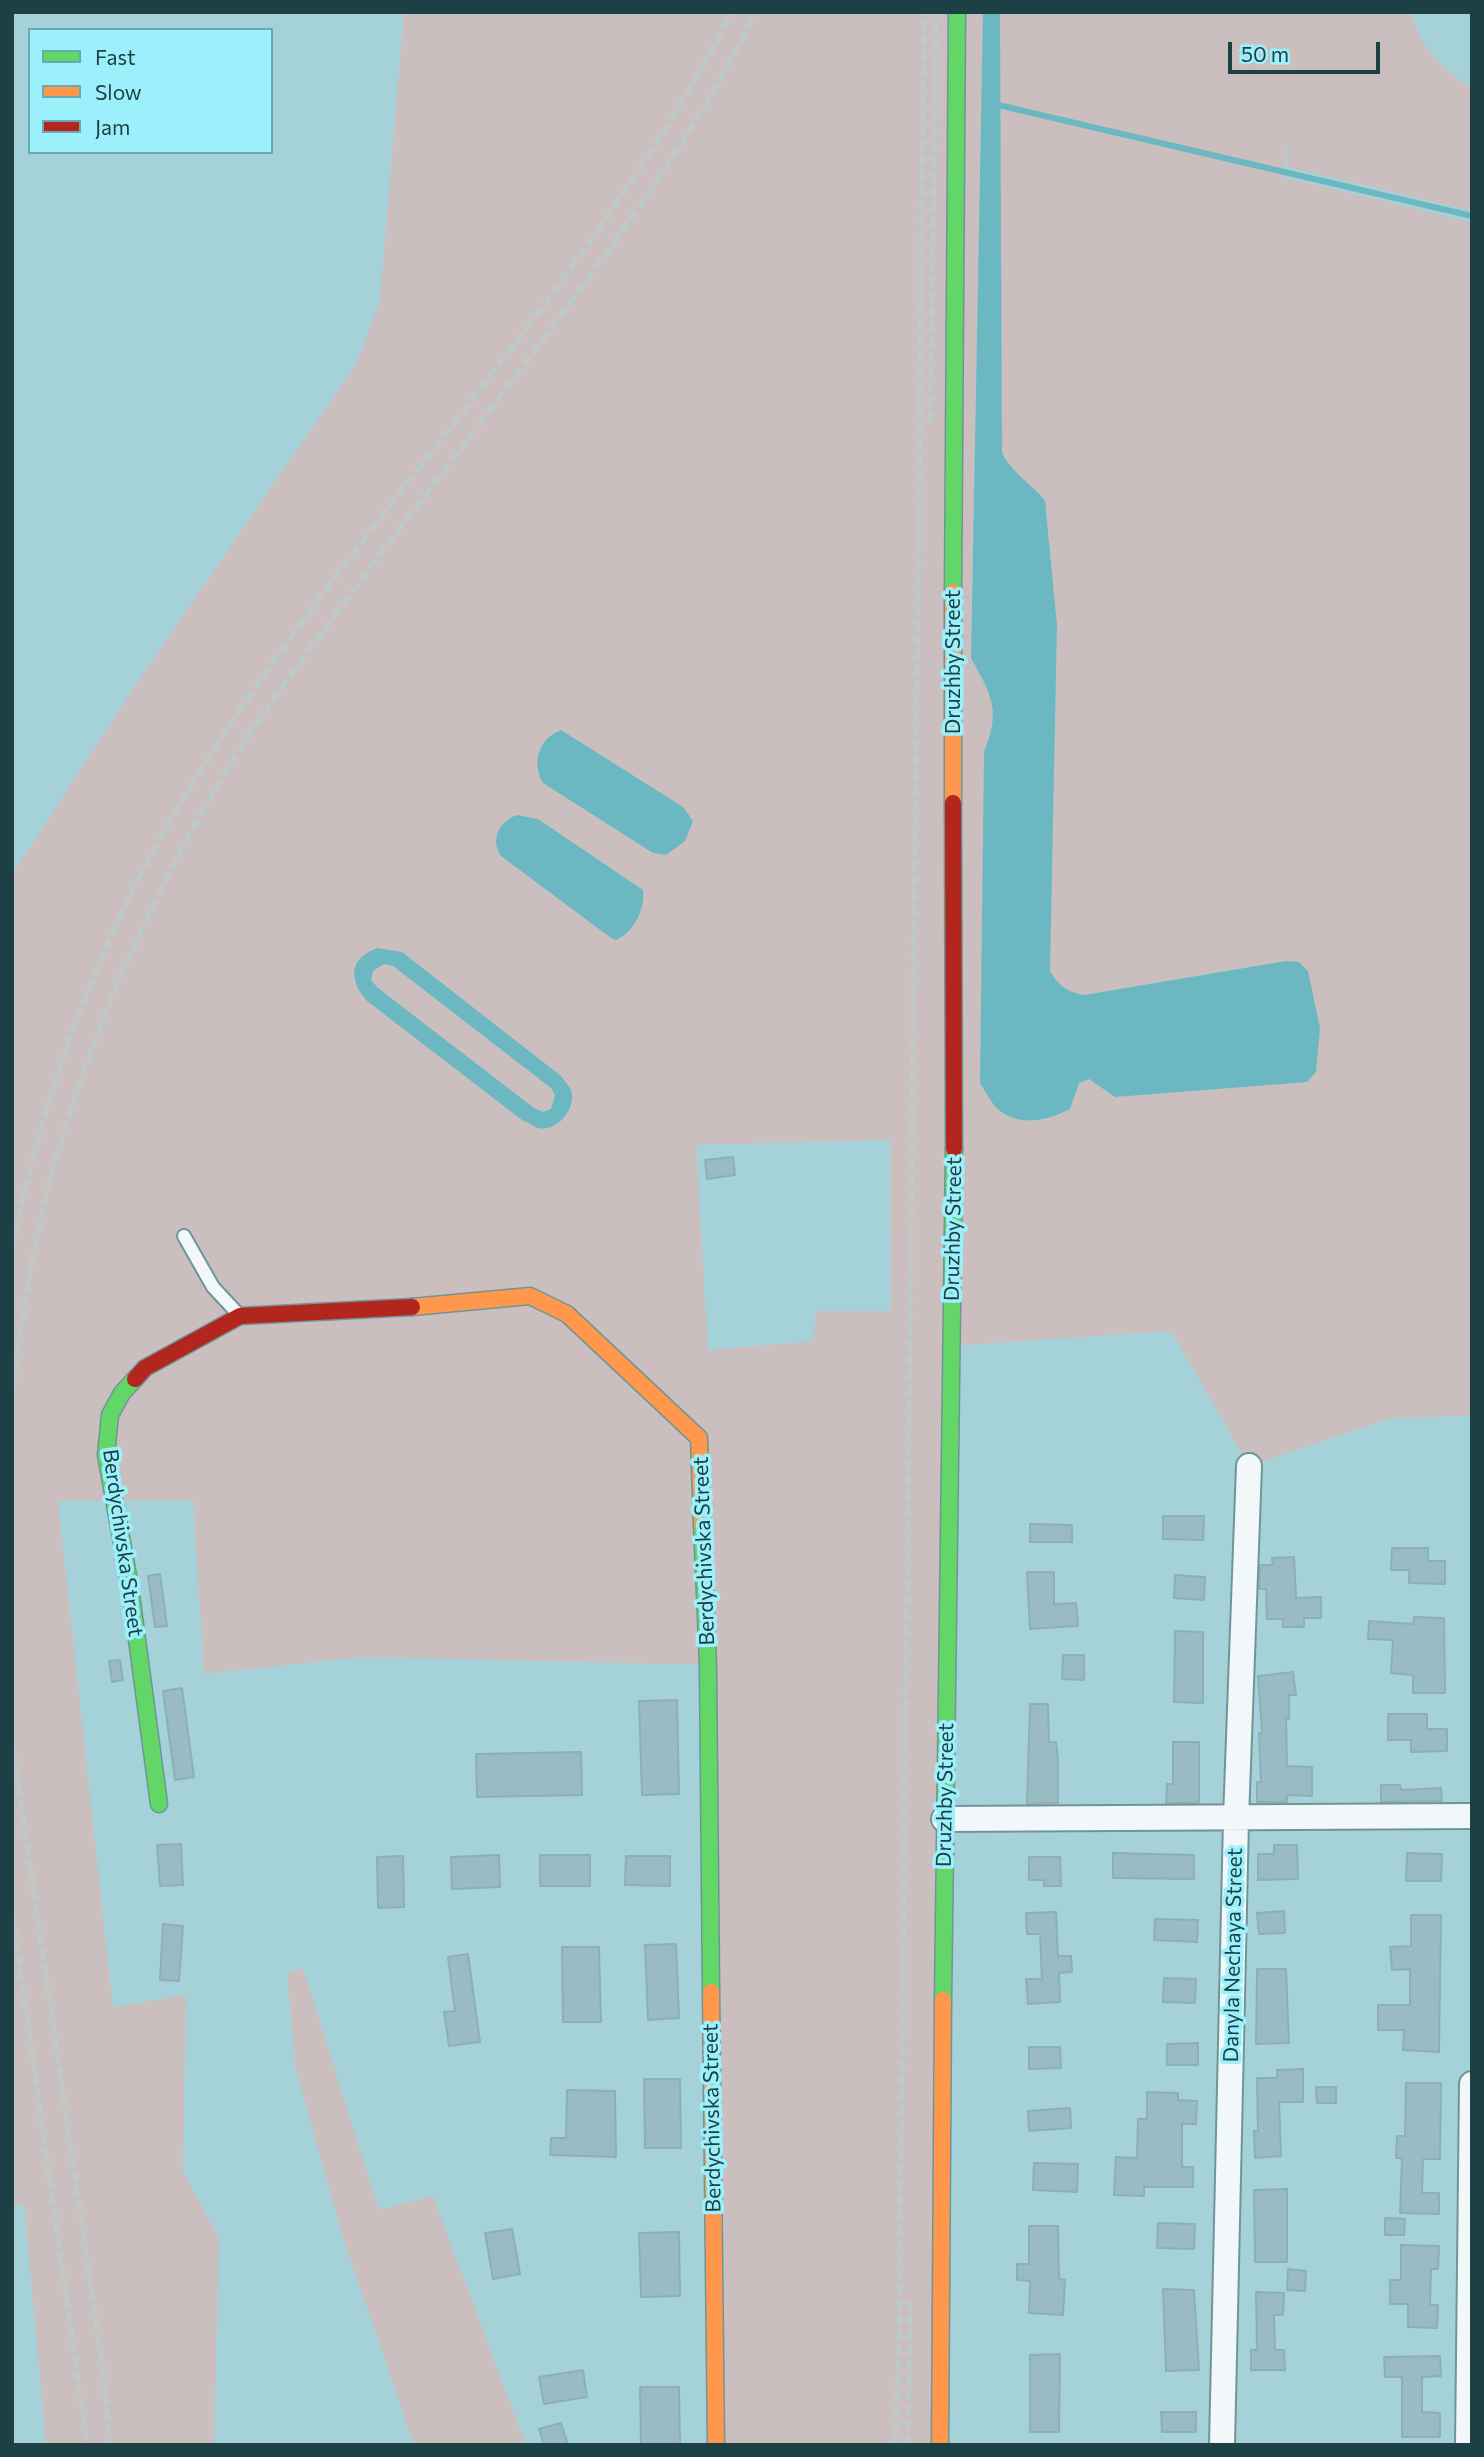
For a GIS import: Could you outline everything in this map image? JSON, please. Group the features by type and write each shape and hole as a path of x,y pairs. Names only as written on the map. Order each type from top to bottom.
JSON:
{"street":[{"name":"Druzhby Street","path":"940,2445 944,1819 954,1151 953,612 957,12"},
{"name":"Berdychivska Street","path":"159,1804 130,1587 106,1455 110,1415 122,1393 145,1368 240,1316 363,1311 530,1296 567,1314 699,1438 708,1665 716,2445"},
{"name":"Danyla Nechaya Street","path":"1222,2445 1236,1819 1248,1466"},
{"path":"944,1819 1472,1816"},
{"path":"1468,2445 1472,2084"}],"lane":[{"path":"184,1236 213,1287 240,1316"}],"shaded area":[{"path":"404,12 983,12 971,658 992,704 992,725 984,752 1031,1121 1044,1120 1070,1109 1079,1083 1089,1079 1115,1097 1307,1082 1286,961 1084,995 1064,988 1050,971 1057,625 1045,501 1010,466 1002,452 1000,12 1412,12 1420,37 1434,56 1472,89 1472,211 1287,167 1288,137 1282,177 1472,222 1472,1416 1391,1418 1249,1466 1171,1331 951,1346 940,2445 716,2445 708,1665 362,1657 204,1674 193,1500 58,1501 113,2007 186,1995 183,2171 219,2238 214,2445 46,2445 24,2205 12,2207 12,875 134,687 356,364 380,300","holes":["890,1140 891,1311 816,1311 813,1341 708,1350 696,1145"]},
{"path":"303,1968 379,2210 433,2196 526,2445 414,2445 342,2235 296,2070 287,1973"}],"water":[{"path":"983,12 1000,12 1002,452 1010,466 1045,501 1057,625 1050,971 1064,987 1084,995 1286,961 1299,962 1308,971 1320,1028 1316,1072 1307,1082 1115,1097 1089,1079 1079,1083 1070,1109 1035,1120 1017,1119 1000,1111 980,1083 984,752 993,714 989,693 971,658"},
{"path":"561,730 683,807 693,821 685,841 666,855 653,853 543,783 539,775 539,752 547,739"},
{"path":"517,815 538,819 643,890 640,912 628,932 616,940 611,938 501,856 496,844 498,832 505,822"},
{"path":"377,948 402,952 561,1076 572,1093 570,1109 562,1120 551,1127 538,1128 522,1120 367,1001 357,985 354,971 356,964","holes":["384,964 393,966 551,1088 555,1095 551,1109 543,1112 534,1108 378,988 371,980 373,971"]}],"building":[{"path":"733,1157 735,1175 707,1179 705,1160"},
{"path":"1163,1516 1204,1516 1203,1540 1163,1539"},
{"path":"1030,1524 1072,1525 1072,1542 1030,1542"},
{"path":"1392,1548 1428,1548 1428,1561 1445,1561 1445,1584 1409,1583 1409,1570 1391,1570"},
{"path":"1294,1557 1296,1598 1321,1597 1321,1618 1304,1618 1304,1627 1283,1627 1283,1619 1267,1619 1266,1589 1259,1589 1260,1565 1273,1565 1272,1558"},
{"path":"1027,1572 1054,1572 1054,1604 1076,1603 1078,1626 1030,1629"},
{"path":"160,1574 167,1626 155,1627 148,1576"},
{"path":"1175,1575 1205,1577 1204,1600 1174,1598"},
{"path":"1414,1617 1444,1618 1445,1693 1413,1693 1413,1675 1391,1673 1393,1640 1368,1639 1369,1621 1413,1624"},
{"path":"1175,1631 1203,1632 1203,1703 1174,1702"},
{"path":"1063,1655 1084,1655 1084,1680 1062,1679"},
{"path":"120,1660 123,1680 112,1682 109,1661"},
{"path":"1293,1672 1296,1695 1289,1695 1289,1719 1286,1718 1287,1766 1312,1767 1312,1796 1287,1795 1287,1802 1257,1802 1257,1782 1261,1782 1259,1733 1262,1733 1258,1676"},
{"path":"182,1688 194,1777 175,1780 163,1691"},
{"path":"677,1700 679,1794 642,1795 639,1701"},
{"path":"1030,1704 1048,1704 1049,1742 1056,1742 1058,1760 1058,1803 1027,1804"},
{"path":"1388,1714 1427,1714 1427,1729 1447,1729 1447,1751 1411,1752 1411,1740 1388,1740"},
{"path":"1173,1742 1199,1742 1199,1803 1166,1803 1167,1784 1173,1784"},
{"path":"581,1752 582,1795 477,1797 476,1754"},
{"path":"1381,1785 1400,1785 1401,1790 1441,1788 1442,1801 1381,1802"},
{"path":"181,1844 183,1885 160,1886 157,1845"},
{"path":"1274,1845 1297,1845 1298,1879 1258,1880 1258,1854 1274,1854"},
{"path":"1113,1853 1194,1855 1194,1879 1113,1878"},
{"path":"1407,1853 1442,1854 1441,1881 1406,1881"},
{"path":"499,1855 500,1887 452,1889 451,1857"},
{"path":"540,1855 590,1855 590,1886 540,1886"},
{"path":"403,1856 404,1907 378,1908 377,1857"},
{"path":"626,1856 670,1856 670,1886 625,1885"},
{"path":"1029,1857 1060,1857 1061,1886 1044,1886 1044,1880 1029,1880"},
{"path":"1284,1911 1285,1933 1259,1934 1257,1913"},
{"path":"1056,1912 1058,1956 1071,1956 1072,1972 1059,1973 1060,2002 1028,2004 1026,1979 1042,1979 1040,1934 1027,1934 1026,1913"},
{"path":"1411,1915 1441,1915 1439,2052 1403,2050 1404,2030 1378,2030 1378,2005 1410,2005 1410,1969 1392,1970 1390,1947 1411,1946"},
{"path":"1155,1919 1198,1920 1197,1942 1154,1940"},
{"path":"163,1924 183,1926 179,1981 160,1980"},
{"path":"676,1944 679,2018 648,2020 645,1945"},
{"path":"562,1947 599,1947 601,2022 563,2022"},
{"path":"468,1954 480,2042 449,2046 444,2012 455,2011 448,1957"},
{"path":"1257,1969 1286,1969 1289,2043 1256,2044"},
{"path":"1164,1978 1196,1979 1195,2003 1163,2002"},
{"path":"1198,2043 1198,2065 1167,2065 1167,2044"},
{"path":"1029,2047 1060,2047 1061,2068 1029,2069"},
{"path":"1303,2069 1303,2102 1279,2102 1281,2156 1255,2158 1254,2131 1258,2131 1257,2078 1277,2078 1277,2070"},
{"path":"644,2079 680,2079 681,2148 645,2148"},
{"path":"1406,2083 1441,2083 1440,2159 1423,2159 1422,2193 1439,2193 1439,2214 1400,2213 1402,2158 1396,2158 1397,2136 1405,2136"},
{"path":"1316,2087 1336,2087 1336,2103 1317,2103"},
{"path":"567,2090 615,2091 616,2157 550,2155 551,2138 566,2138"},
{"path":"1147,2092 1178,2093 1178,2100 1197,2101 1196,2124 1182,2124 1182,2167 1193,2167 1193,2187 1144,2187 1144,2196 1114,2195 1116,2157 1137,2158 1138,2119 1147,2119"},
{"path":"1070,2108 1071,2128 1029,2131 1028,2111"},
{"path":"1034,2163 1078,2164 1077,2192 1033,2190"},
{"path":"1287,2189 1287,2262 1255,2262 1254,2190"},
{"path":"1385,2218 1405,2219 1404,2235 1385,2235"},
{"path":"1158,2223 1195,2224 1194,2249 1157,2248"},
{"path":"1029,2226 1058,2226 1059,2279 1065,2280 1063,2315 1029,2313 1030,2281 1017,2280 1017,2264 1029,2264"},
{"path":"512,2229 520,2274 493,2279 485,2233"},
{"path":"679,2232 680,2296 641,2297 639,2233"},
{"path":"1401,2245 1439,2246 1438,2269 1431,2269 1430,2305 1438,2305 1437,2328 1408,2327 1408,2304 1390,2304 1390,2280 1401,2280"},
{"path":"1288,2269 1306,2271 1305,2291 1287,2290"},
{"path":"1163,2289 1194,2290 1199,2370 1166,2371"},
{"path":"1256,2292 1284,2293 1283,2315 1274,2315 1275,2350 1284,2350 1285,2370 1251,2370 1251,2350 1257,2350"},
{"path":"1060,2354 1059,2432 1030,2432 1030,2355"},
{"path":"1440,2356 1441,2376 1422,2377 1422,2412 1440,2413 1440,2437 1402,2437 1402,2377 1385,2377 1384,2357"},
{"path":"583,2370 587,2397 544,2404 539,2377"},
{"path":"640,2387 679,2387 680,2445 641,2445"},
{"path":"1161,2412 1196,2412 1196,2432 1162,2432"},
{"path":"561,2423 568,2445 544,2445 539,2429"}],"waterway":[{"path":"994,104 1472,216"}],"railway":[{"path":"12,1248 42,1127 81,1008 131,893 160,838 257,685 326,590 541,309 610,213 674,115 732,12"},
{"path":"12,1396 30,1273 58,1152 76,1094 121,976 207,803 240,749 306,654 626,225 682,143 733,57 756,12"},
{"path":"895,2445 899,2348 924,12"},
{"path":"930,422 936,12"},
{"path":"12,1741 103,2370 110,2445"},
{"path":"12,1911 87,2445"},
{"path":"908,2445 910,2301"}],"traffic: fast":[{"path":"953,592 957,12"},
{"path":"943,2000 954,1149"},
{"path":"135,1379 122,1393 110,1415 106,1455 130,1587 159,1804"},
{"path":"702,1524 708,1665 711,1992"}],"traffic: slow":[{"path":"953,592 953,803"},
{"path":"412,1307 530,1296 567,1314 699,1438 702,1524"},
{"path":"711,1992 716,2445"},
{"path":"940,2445 943,2000"}],"traffic: jam":[{"path":"953,803 954,1149"},
{"path":"135,1379 145,1368 240,1316 412,1307"}]}
